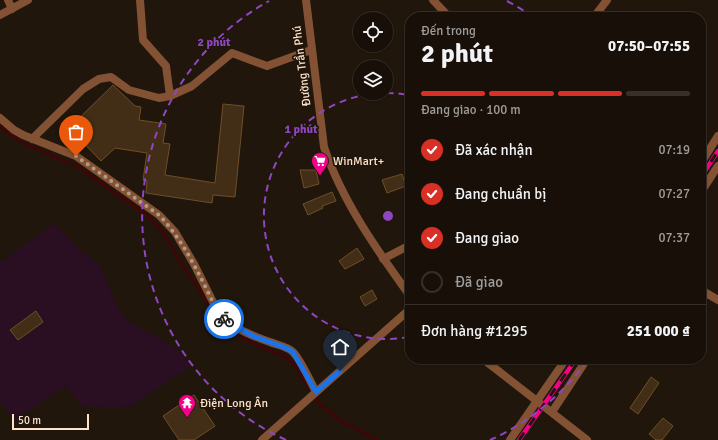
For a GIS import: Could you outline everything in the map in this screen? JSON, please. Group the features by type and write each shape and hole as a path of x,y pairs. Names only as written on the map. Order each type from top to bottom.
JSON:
{"street":[{"path":"8,0 12,9"},
{"path":"0,16 28,0"},
{"path":"140,0 143,40 166,66 170,96"},
{"name":"Đường Trần Phú","path":"306,0 324,147 331,168 338,184 383,259 405,289"},
{"path":"433,0 444,12"},
{"path":"598,12 607,0"},
{"path":"32,139 83,89 99,79 110,77 129,90 159,98 170,96 192,86 232,53 267,66 311,50"},
{"path":"0,118 14,130 32,139 60,148 80,158 159,215 175,232 194,264 219,314 229,323 253,336 293,352 314,394"},
{"path":"706,155 718,136"},
{"path":"706,184 718,166"},
{"path":"383,259 405,248"},
{"path":"706,293 718,300"},
{"path":"262,440 405,313"},
{"path":"490,364 587,440"},
{"path":"510,440 562,364"},
{"path":"552,412 584,364"}],"shaded area":[{"path":"54,224 101,268 117,306 128,321 171,345 194,364 131,406 116,408 82,406 66,386 15,420 0,403 0,262"}],"building":[{"path":"113,85 135,106 141,107 139,120 166,124 163,143 170,144 165,175 215,183 223,104 244,106 235,197 213,195 212,203 146,193 147,181 143,180 147,153 115,148 101,161 69,128"},
{"path":"300,170 316,170 319,184 304,188"},
{"path":"402,174 405,186 387,193 382,180"},
{"path":"332,192 336,201 322,206 323,208 308,215 303,204"},
{"path":"357,248 364,259 345,269 339,261"},
{"path":"372,290 377,299 365,306 360,297"},
{"path":"36,311 43,322 18,340 10,330"},
{"path":"651,377 659,383 638,414 630,408"},
{"name":"Điện Long Ân","path":"194,395 215,426 194,440 179,440 163,416"},
{"path":"663,418 673,426 662,440 656,440 649,434"}],"waterway":[{"path":"0,126 23,143 80,168 149,217 163,232 184,268 224,326 237,335 260,347 286,357 296,367 318,402 338,419 378,440"}],"railway":[{"path":"706,169 718,151"},
{"path":"519,440 572,364"}],"way so far":[{"path":"76,156 84,160 136,200 150,208 167,223 175,232 194,264 219,314 224,319"}],"place":[{"name":"WinMart+","path":"320,176"},
{"name":"Điện Long Ân","path":"187,418"}],"route":[{"path":"224,319 253,336 293,352 316,392 340,371"}]}
